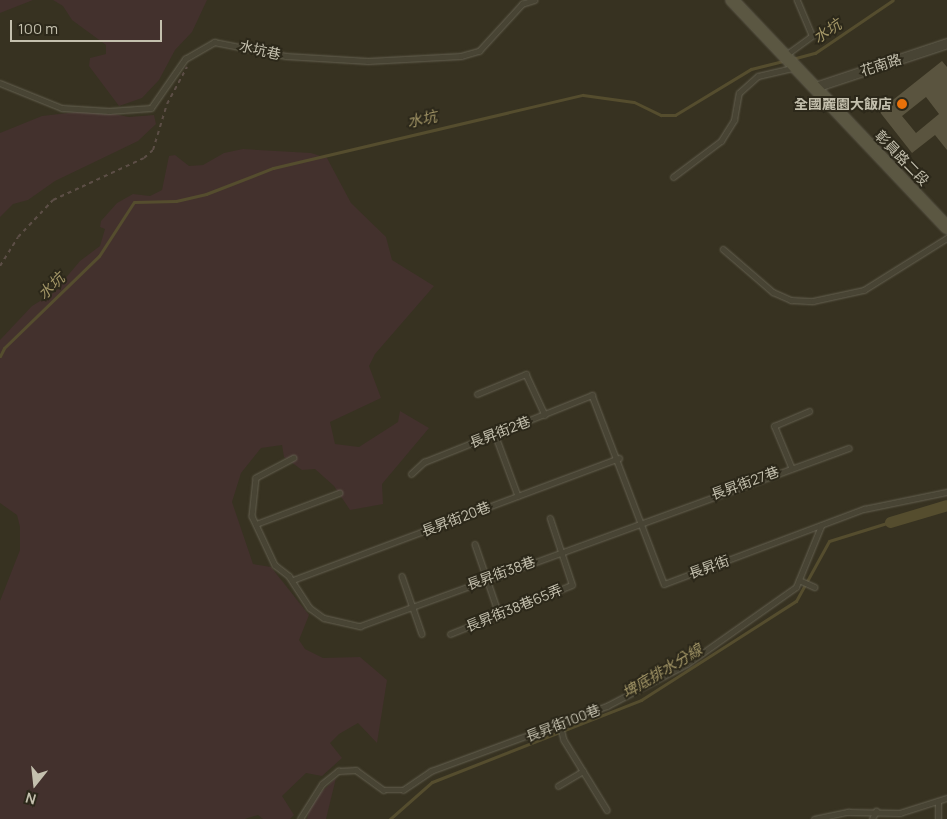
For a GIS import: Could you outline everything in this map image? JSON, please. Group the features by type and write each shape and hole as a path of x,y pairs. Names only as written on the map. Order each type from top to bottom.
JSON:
{"main road":[{"name":"彰員路二段","path":"732,0 947,227"}],"street":[{"name":"花南路","path":"815,88 947,43"}],"lane":[{"name":"水坑巷","path":"0,83 62,108 109,111 151,108 185,59 214,42 286,56 368,61 461,56 479,51 522,4 534,0"},
{"path":"785,56 812,36 800,1"},
{"path":"673,178 720,141 734,120 739,93 758,76 796,67"},
{"path":"723,249 773,292 791,300 813,302 864,290 947,238"},
{"path":"477,394 526,374 545,415"},
{"name":"長昇街2巷","path":"411,474 424,462 592,395"},
{"name":"長昇街","path":"592,395 619,458 664,584 821,526 864,508 947,492"},
{"path":"791,467 774,426 809,411"},
{"path":"496,434 518,496"},
{"name":"長昇街27巷","path":"642,520 849,448"},
{"path":"293,580 275,565 256,524 252,496 256,478 294,458"},
{"name":"長昇街20巷","path":"293,580 619,458"},
{"path":"256,524 340,492"},
{"path":"550,519 560,551"},
{"name":"長昇街38巷","path":"293,580 310,608 324,618 360,626 642,520"},
{"name":"長昇街100巷","path":"300,819 322,784 338,771 356,770 384,790 403,790 431,771 607,706 687,664 779,603 799,580 821,526"},
{"path":"475,544 485,579 499,614"},
{"name":"長昇街38巷65弄","path":"450,634 572,586 560,551"},
{"path":"402,576 411,607 422,634"},
{"path":"799,580 815,588"},
{"path":"560,724 564,740 607,810"},
{"path":"558,786 584,771"},
{"path":"814,819 876,811 900,813 947,798"},
{"path":"938,802 938,819"},
{"path":"872,819 876,811"}],"path":[{"path":"0,266 18,237 53,200 144,158 152,150 166,104 188,70 185,59"}],"shaded area":[{"path":"0,0 33,0 0,13"},
{"path":"53,0 207,0 192,32 175,50 159,80 142,98 119,106 89,66 90,58 106,54 106,45 72,20 63,6"},
{"path":"94,110 129,117 154,115 156,124 138,141 55,181 28,200 13,204 0,217 0,133 42,116"},
{"path":"243,149 311,153 327,158 351,203 386,237 392,260 434,286 375,354 369,366 381,398 330,422 335,444 359,447 398,422 400,411 429,428 382,484 383,504 350,510 334,486 315,469 302,470 284,457 282,445 261,448 241,473 232,502 253,564 271,567 309,615 299,640 305,649 323,658 360,657 387,680 377,743 358,723 339,734 330,743 342,758 322,776 306,773 282,796 294,815 290,819 263,819 258,815 245,819 0,819 0,601 20,550 20,527 17,515 0,503 0,340 32,306 53,293 80,261 100,246 105,229 100,227 101,221 117,203 133,194 150,196 162,190 169,156 175,155 189,166 203,165 224,153"},
{"path":"336,778 326,819 307,819 311,802"}],"building":[{"name":"全國麗園大飯店","path":"942,61 947,67 947,150 935,135 912,153 879,111","holes":["926,97 939,114 916,133 902,116"]}],"waterway":[{"name":"水坑","path":"792,59 815,53 893,0"},
{"name":"水坑","path":"0,356 4,348 99,256 134,202 176,201 206,194 273,168 583,95 634,102 661,115 675,115 751,69 786,60"},
{"path":"890,522 947,505"},
{"name":"埤底排水分線","path":"390,819 432,782 641,700 796,601 829,541 890,522"}],"place":[{"name":"全國麗園大飯店","path":"902,104"}]}
